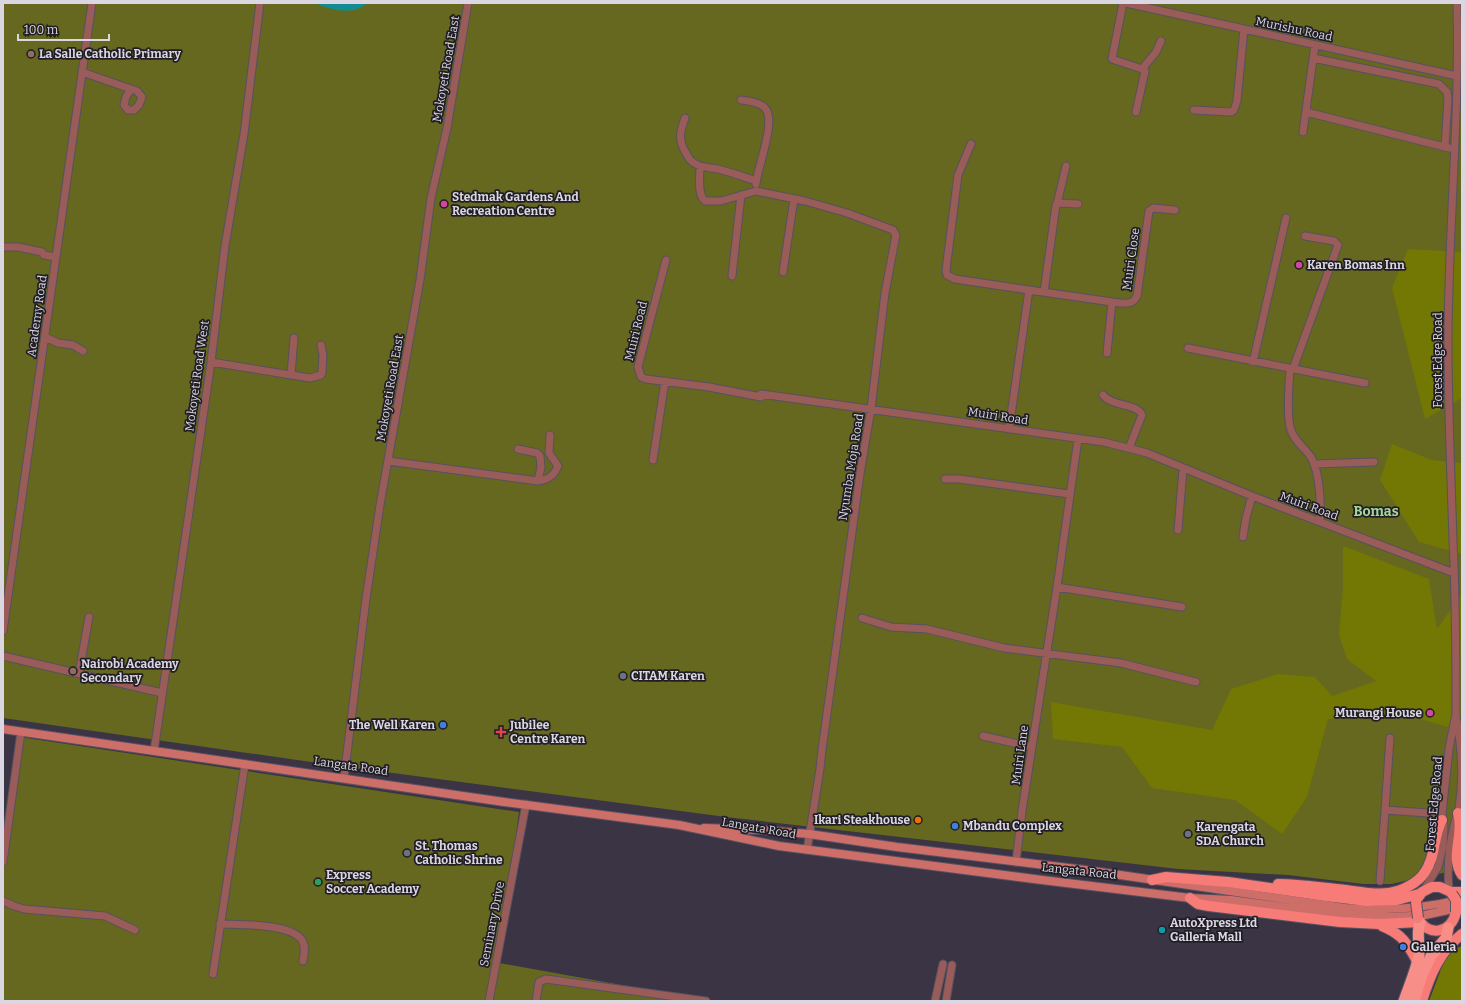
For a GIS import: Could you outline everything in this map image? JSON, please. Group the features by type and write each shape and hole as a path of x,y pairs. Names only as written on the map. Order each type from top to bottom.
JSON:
{"highway":[{"path":"1414,1001 1422,975 1432,956 1446,938 1456,918"},
{"path":"1404,1001 1417,961 1419,950 1419,921"}],"main road":[{"name":"Langata Road","path":"3,729 695,828 752,841 807,850 1190,898 1231,900 1333,914 1381,917 1425,915 1456,918"},
{"path":"1458,813 1460,822 1456,863 1462,875"},
{"path":"1228,882 1300,884 1378,893 1398,891 1417,880 1427,869 1433,854 1436,832 1442,817"},
{"name":"Langata Road","path":"695,828 763,830 809,834 897,847 1093,871 1345,908 1385,910 1406,909 1445,904 1462,900"},
{"path":"1152,880 1166,876 1228,882 1367,901 1397,900 1420,895 1436,886 1454,892 1456,900 1456,918 1434,931 1425,927 1419,921 1420,895"},
{"path":"1190,898 1198,904 1209,906 1340,922 1379,924 1419,921"},
{"path":"1379,924 1399,934 1417,961"},
{"path":"1422,1001 1428,980 1437,962 1447,948 1462,934"}],"street":[{"name":"Academy Road","path":"3,632 92,3"},
{"name":"Mokoyeti Road West","path":"154,751 211,362 225,246 244,134 260,3"},
{"name":"Mokoyeti Road East","path":"344,778 366,599 388,460 420,280 431,198 447,128 468,3"},
{"path":"1124,3 1112,59 1144,71 1145,74 1136,112"},
{"name":"Murishu Road","path":"1124,3 1138,4 1457,76"},
{"name":"Forest Edge Road","path":"1454,892 1448,874 1450,850 1458,813 1462,767 1461,744 1456,716 1448,343 1457,76 1457,3"},
{"path":"1194,110 1231,112 1234,110 1237,101 1244,29"},
{"path":"1142,69 1156,52 1161,41"},
{"path":"1303,132 1315,45"},
{"path":"1313,58 1439,84 1447,92 1448,98 1445,147"},
{"path":"82,72 131,89"},
{"path":"700,166 700,189 703,200 721,201 756,191 756,181 766,141 769,115 763,106 741,100"},
{"path":"1306,112 1455,150"},
{"path":"685,118 680,131 681,142 691,161 700,166 737,174 756,181"},
{"name":"Muiri Close","path":"970,144 958,175 946,267 946,273 951,278 1112,302 1132,302 1137,296 1149,211 1153,208 1175,210"},
{"path":"1044,292 1057,204 1066,166"},
{"name":"Nyumba Moja Road","path":"756,191 847,213 895,232 895,240 885,293 871,409 859,482 820,769 807,850"},
{"path":"732,276 741,195"},
{"path":"783,272 794,199"},
{"path":"1057,204 1078,204"},
{"path":"1253,362 1286,218"},
{"path":"1305,236 1334,241 1338,245 1306,337 1291,369 1289,424 1294,438 1314,464 1318,484 1320,521"},
{"path":"3,246 18,247 42,252 44,255 56,256"},
{"name":"Muiri Road","path":"666,260 638,367 641,377 709,387 761,397 761,394 871,409 1104,442 1129,448 1146,453 1252,496 1454,573"},
{"path":"1009,429 1029,290"},
{"path":"1107,353 1112,302"},
{"path":"45,337 58,343 70,344 83,351"},
{"path":"291,375 294,338"},
{"path":"211,362 310,378 321,375 323,371 321,345"},
{"path":"1188,348 1365,383"},
{"path":"653,460 665,381"},
{"path":"1103,396 1106,399 1137,409 1141,412 1142,415 1129,448"},
{"path":"388,460 538,481 547,480 557,469 557,464 549,453 550,435"},
{"name":"Muiri Lane","path":"1016,862 1078,439"},
{"path":"518,449 537,453 540,456 541,467 538,481"},
{"path":"1314,464 1374,462"},
{"path":"1178,530 1183,469"},
{"path":"945,479 1069,494"},
{"path":"1243,537 1252,496"},
{"path":"1057,588 1182,607"},
{"path":"79,673 89,617"},
{"path":"862,618 891,627 928,629 1004,648 1121,664 1196,682"},
{"path":"3,656 162,693"},
{"name":"Forest Edge Road","path":"1420,895 1435,874 1440,862 1444,836 1442,817 1452,732 1456,716"},
{"path":"3,862 21,732"},
{"path":"983,736 1032,747"},
{"path":"1380,881 1390,738"},
{"path":"212,974 245,764"},
{"path":"1448,766 1462,767"},
{"name":"Seminary Drive","path":"489,1001 526,804"},
{"path":"1385,810 1442,817"},
{"path":"3,901 14,906 24,908 105,916 135,930"},
{"path":"220,924 280,928 297,934 303,941 305,952 303,961"},
{"path":"935,1001 943,964"},
{"path":"946,1001 952,965"},
{"path":"536,1001 539,982 546,979 706,1001"}],"shaded area":[{"path":"3,3 1462,3 1462,869 1391,884 1363,884 1288,875 1178,869 726,817 325,764 3,718"},
{"path":"1408,249 1462,252 1462,398 1425,419 1392,288"},
{"path":"1392,444 1432,460 1462,463 1462,554 1419,542 1380,480"},
{"path":"1343,546 1429,579 1437,629 1462,594 1462,731 1400,713 1328,719 1307,797 1282,834 1235,800 1152,788 1122,747 1053,739 1051,702 1212,730 1231,689 1278,674 1315,677 1332,696 1376,681 1347,659 1339,635 1343,588"},
{"path":"20,737 519,812 499,963 710,1001 3,1001 3,862"},
{"path":"1462,946 1462,1001 1429,1001 1446,956"}],"water":[{"path":"315,3 367,3 361,7 349,11 335,10"}],"place":[{"name":"La Salle Catholic Primary","path":"31,54"},
{"name":"Stedmak Gardens And Recreation Centre","path":"444,204"},
{"name":"Karen Bomas Inn","path":"1299,265"},
{"name":"Nairobi Academy Secondary","path":"73,671"},
{"name":"CITAM Karen","path":"623,676"},
{"name":"Murangi House","path":"1430,713"},
{"name":"The Well Karen","path":"443,725"},
{"name":"Jubilee Centre Karen","path":"501,732"},
{"name":"Ikari Steakhouse","path":"918,820"},
{"name":"Mbandu Complex","path":"955,826"},
{"name":"Karengata SDA Church","path":"1188,834"},
{"name":"St. Thomas Catholic Shrine","path":"407,853"},
{"name":"Express Soccer Academy","path":"318,882"},
{"name":"AutoXpress Ltd Galleria Mall","path":"1162,930"},
{"name":"Galleria","path":"1403,947"}],"district":[{"name":"Bomas","path":"1376,511"}]}
